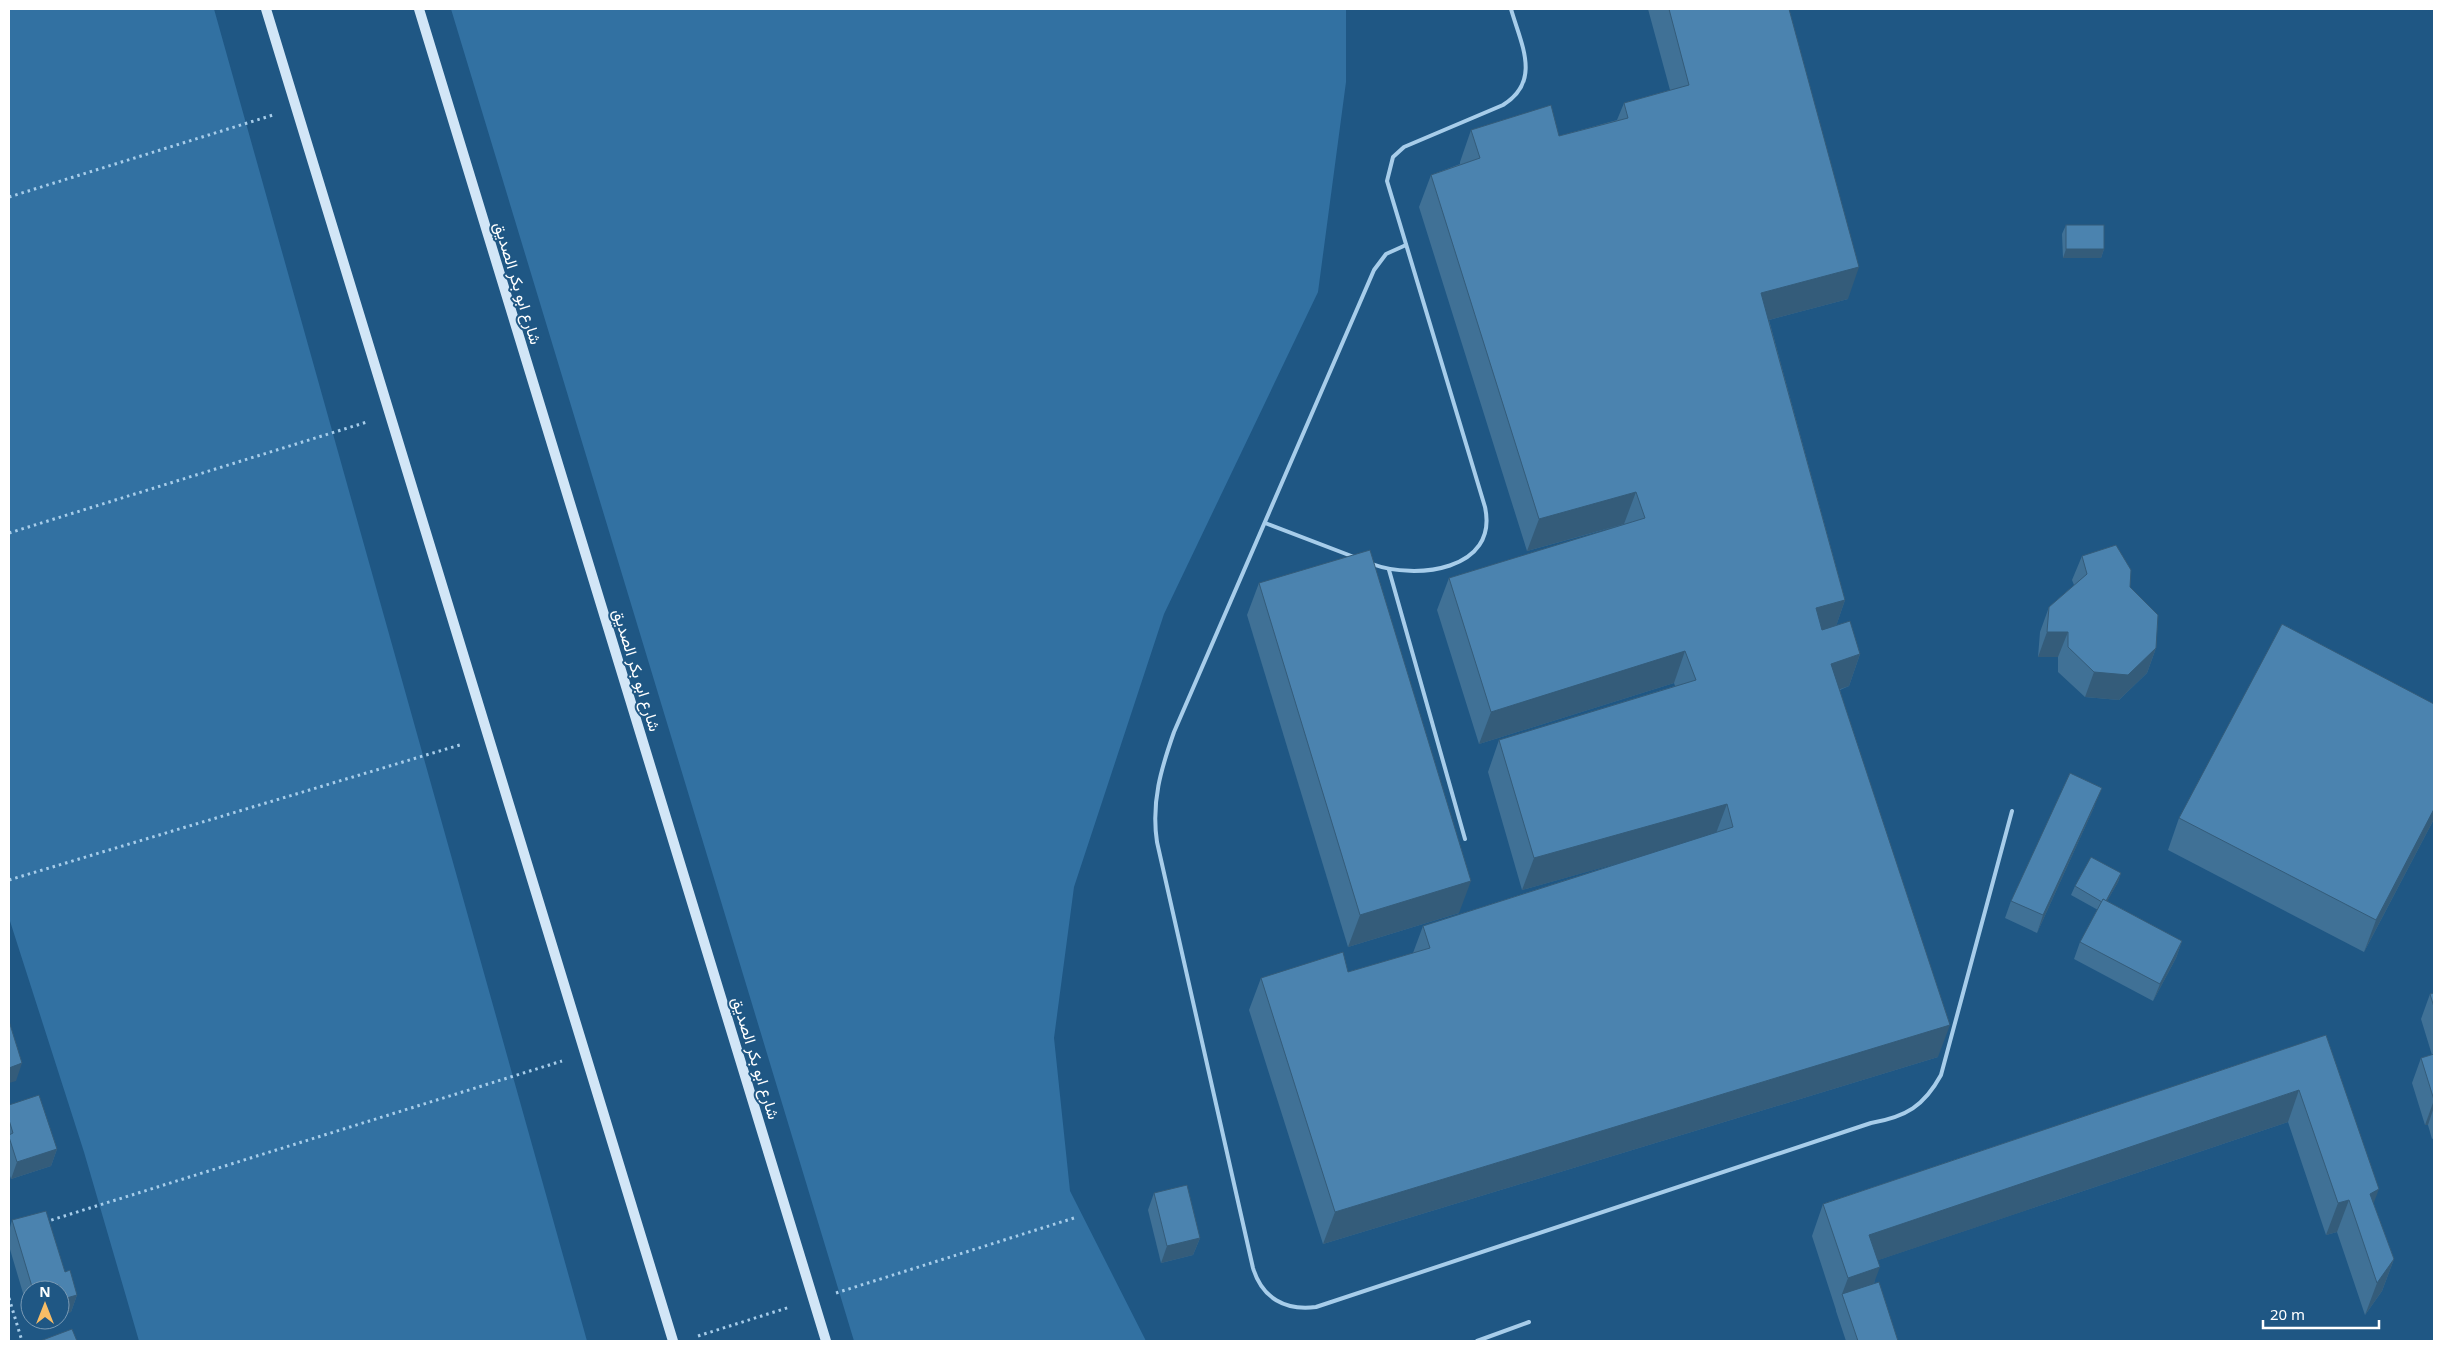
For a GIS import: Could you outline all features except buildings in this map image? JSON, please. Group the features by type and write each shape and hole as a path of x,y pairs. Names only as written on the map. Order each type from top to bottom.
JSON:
{"main road":[{"path":"266,9 673,1341"},
{"name":"شارع ابو بكر الصديق","path":"418,9 826,1341"}],"lane":[{"path":"1265,523 1389,570 1423,571 1460,562 1478,548 1487,528 1485,508 1387,181 1394,157 1404,147 1416,140 1503,105 1520,91 1525,81 1527,67 1511,9"},
{"path":"1406,245 1395,248 1379,261 1174,732 1157,782 1154,823 1253,1268 1257,1282 1264,1292 1276,1302 1288,1307 1302,1309 1316,1307 1871,1123 1905,1114 1932,1091 1941,1075 2012,810"},
{"path":"1389,570 1465,839"},
{"path":"1477,1341 1529,1322"}],"path":[{"path":"9,197 296,108"},
{"path":"9,533 390,415"},
{"path":"9,880 488,736"},
{"path":"37,1225 586,1054"},
{"path":"692,1338 1074,1218"},
{"path":"9,1298 22,1341"}],"shaded area":[{"path":"9,9 214,9 587,1341 139,1341 84,1152 9,918"},
{"path":"451,9 1346,9 1346,82 1318,292 1164,614 1074,887 1054,1038 1070,1191 1146,1341 854,1341"}]}
